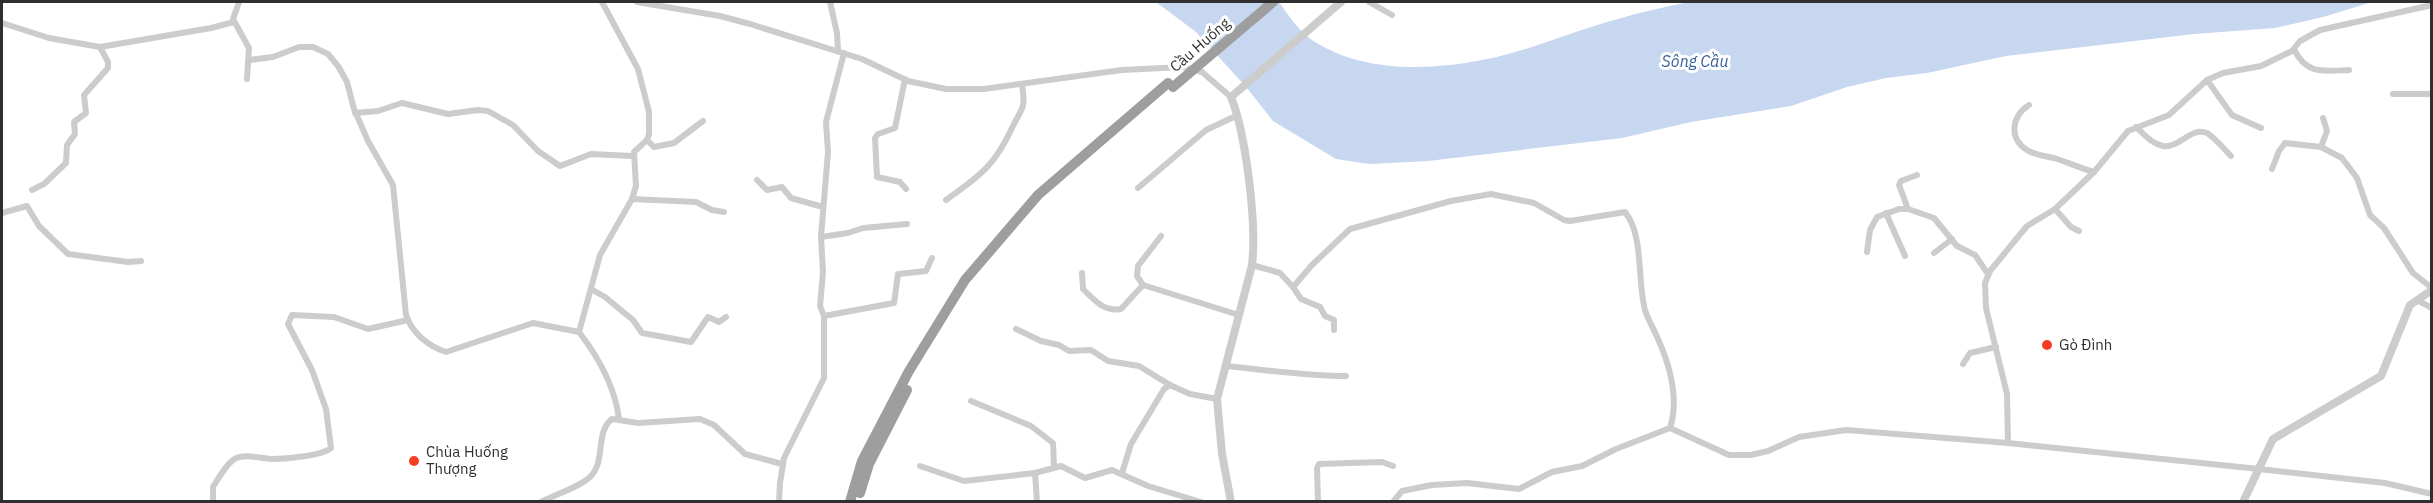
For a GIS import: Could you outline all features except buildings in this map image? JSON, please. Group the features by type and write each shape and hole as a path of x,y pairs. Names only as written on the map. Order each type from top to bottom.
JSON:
{"highway":[{"name":"Cầu Huống","path":"1171,85 1263,2"},
{"name":"Cầu Huống","path":"1171,85 1273,2"},
{"path":"850,501 862,461 909,370 965,280 1038,195 1171,85"},
{"path":"858,501 869,464 914,376 971,284 1043,200 1171,85"}],"street":[{"path":"239,2 233,17 249,48 247,79"},
{"path":"579,332 600,255 632,199 636,180 632,156 635,150 647,140 650,117 641,79 602,2"},
{"path":"638,2 720,16 841,52 905,79 954,89 984,89 1112,71 1183,67 1202,72 1234,95 1249,191 1253,243 1252,265 1217,399 1222,454 1232,501"},
{"path":"779,501 782,464 824,378 824,316 820,306 823,272 821,237 828,156 826,122 841,52 831,2"},
{"path":"1234,95 1341,2"},
{"path":"1369,2 1392,15"},
{"path":"2008,443 2007,394 1986,308 1985,283 1988,274 2027,226 2055,209 2094,172 2128,132 2169,115 2207,80 2223,73 2261,66 2294,49 2300,41 2320,30 2432,5"},
{"path":"2,23 49,38 100,47 234,22"},
{"path":"32,190 44,184 66,164 67,145 75,134 74,122 86,113 84,95 108,68 108,62 100,47"},
{"path":"249,60 273,57 299,47 314,47 335,61 345,76 356,113 368,141 393,184 408,320 414,331 446,352 533,323 579,332 598,358 611,386 617,402 619,419"},
{"path":"2294,49 2299,60 2306,67 2349,70"},
{"path":"905,79 895,128 878,134 875,138 877,177 900,182 906,189"},
{"path":"2207,80 2232,115 2261,128"},
{"path":"946,200 986,170 998,155 1024,107 1022,85"},
{"path":"2393,94 2432,94"},
{"path":"356,113 378,111 402,103 453,115 482,110 513,125 538,151 560,166 591,154 632,156"},
{"path":"2030,105 2023,110 2015,122 2016,139 2030,152 2094,172"},
{"path":"1138,188 1166,166 1196,137 1214,125 1238,115"},
{"path":"2321,147 2327,131 2323,118"},
{"path":"647,140 654,147 674,143 704,121"},
{"path":"2136,127 2154,142 2163,146 2170,146 2198,133 2207,134 2231,156"},
{"path":"2243,501 2273,439 2381,376 2410,305 2432,289 2413,273 2384,228 2370,215 2357,178 2342,158 2321,147 2285,143 2272,169"},
{"path":"1908,209 1899,185 1901,181 1917,175"},
{"path":"757,180 767,190 782,187 791,198 823,207"},
{"path":"1293,287 1312,265 1350,229 1451,201 1491,194 1538,205 1567,221 1625,212 1636,235 1645,310 1660,343 1671,381 1674,407 1670,428"},
{"path":"632,199 696,202 712,210 724,212"},
{"path":"2,213 9,213 22,205 27,206 39,226 53,237 68,254 128,262 141,261"},
{"path":"1867,252 1873,221 1886,213 1908,209 1934,218 1960,248 1975,255 1988,274"},
{"path":"2055,209 2071,227 2079,231"},
{"path":"1886,213 1905,256"},
{"path":"821,237 848,233 862,228 886,228 894,224 907,224"},
{"path":"1161,236 1138,266 1137,276 1143,285 1239,315"},
{"path":"1934,253 1952,239"},
{"path":"824,316 894,303 898,274 926,271 932,258"},
{"path":"1252,265 1280,273 1300,299 1320,307 1325,316 1334,320 1334,330"},
{"path":"1082,273 1083,289 1106,309 1121,309 1143,285"},
{"path":"591,289 605,297 633,320 639,330 646,335 691,342 708,317 719,322 726,317"},
{"path":"2417,300 2432,308"},
{"path":"213,501 213,487 233,460 246,456 275,459 293,457 332,448 326,409 312,370 288,324 292,315 334,317 368,328 408,320"},
{"path":"1016,329 1069,351 1091,350 1108,361 1139,366 1190,394 1217,399"},
{"path":"1963,364 1970,353 1996,347"},
{"path":"1226,366 1316,376 1346,376"},
{"path":"1122,473 1131,444 1164,389 1170,385"},
{"path":"971,401 1031,426 1053,443 1054,467"},
{"path":"541,501 592,475 599,462 606,426 612,419 638,423 700,419 714,425 745,454 782,464"},
{"path":"1393,501 1402,491 1432,485 1467,483 1519,489 1552,472 1582,466 1616,449 1670,428 1729,454 1750,455 1768,451 1799,437 1834,430 2008,443 2259,469 2385,483 2432,494"},
{"path":"1318,501 1317,468 1319,464 1382,462 1393,466"},
{"path":"920,466 964,481 1035,472 1054,467 1067,468 1085,478 1106,471 1122,473 1148,486 1201,501"},
{"path":"1035,472 1037,501"}],"water":[{"name":"Sông Cầu","path":"1156,2 1279,2 1310,39 1336,53 1380,65 1427,67 1497,57 1627,16 1689,2 2372,2 2323,17 2275,28 2194,34 2006,56 1847,87 1791,106 1691,122 1622,138 1428,161 1369,164 1336,159 1273,121 1247,88 1196,32"}],"place":[{"name":"Gò Đình","path":"2047,345"},
{"name":"Chùa Huống Thượng","path":"414,461"}]}
